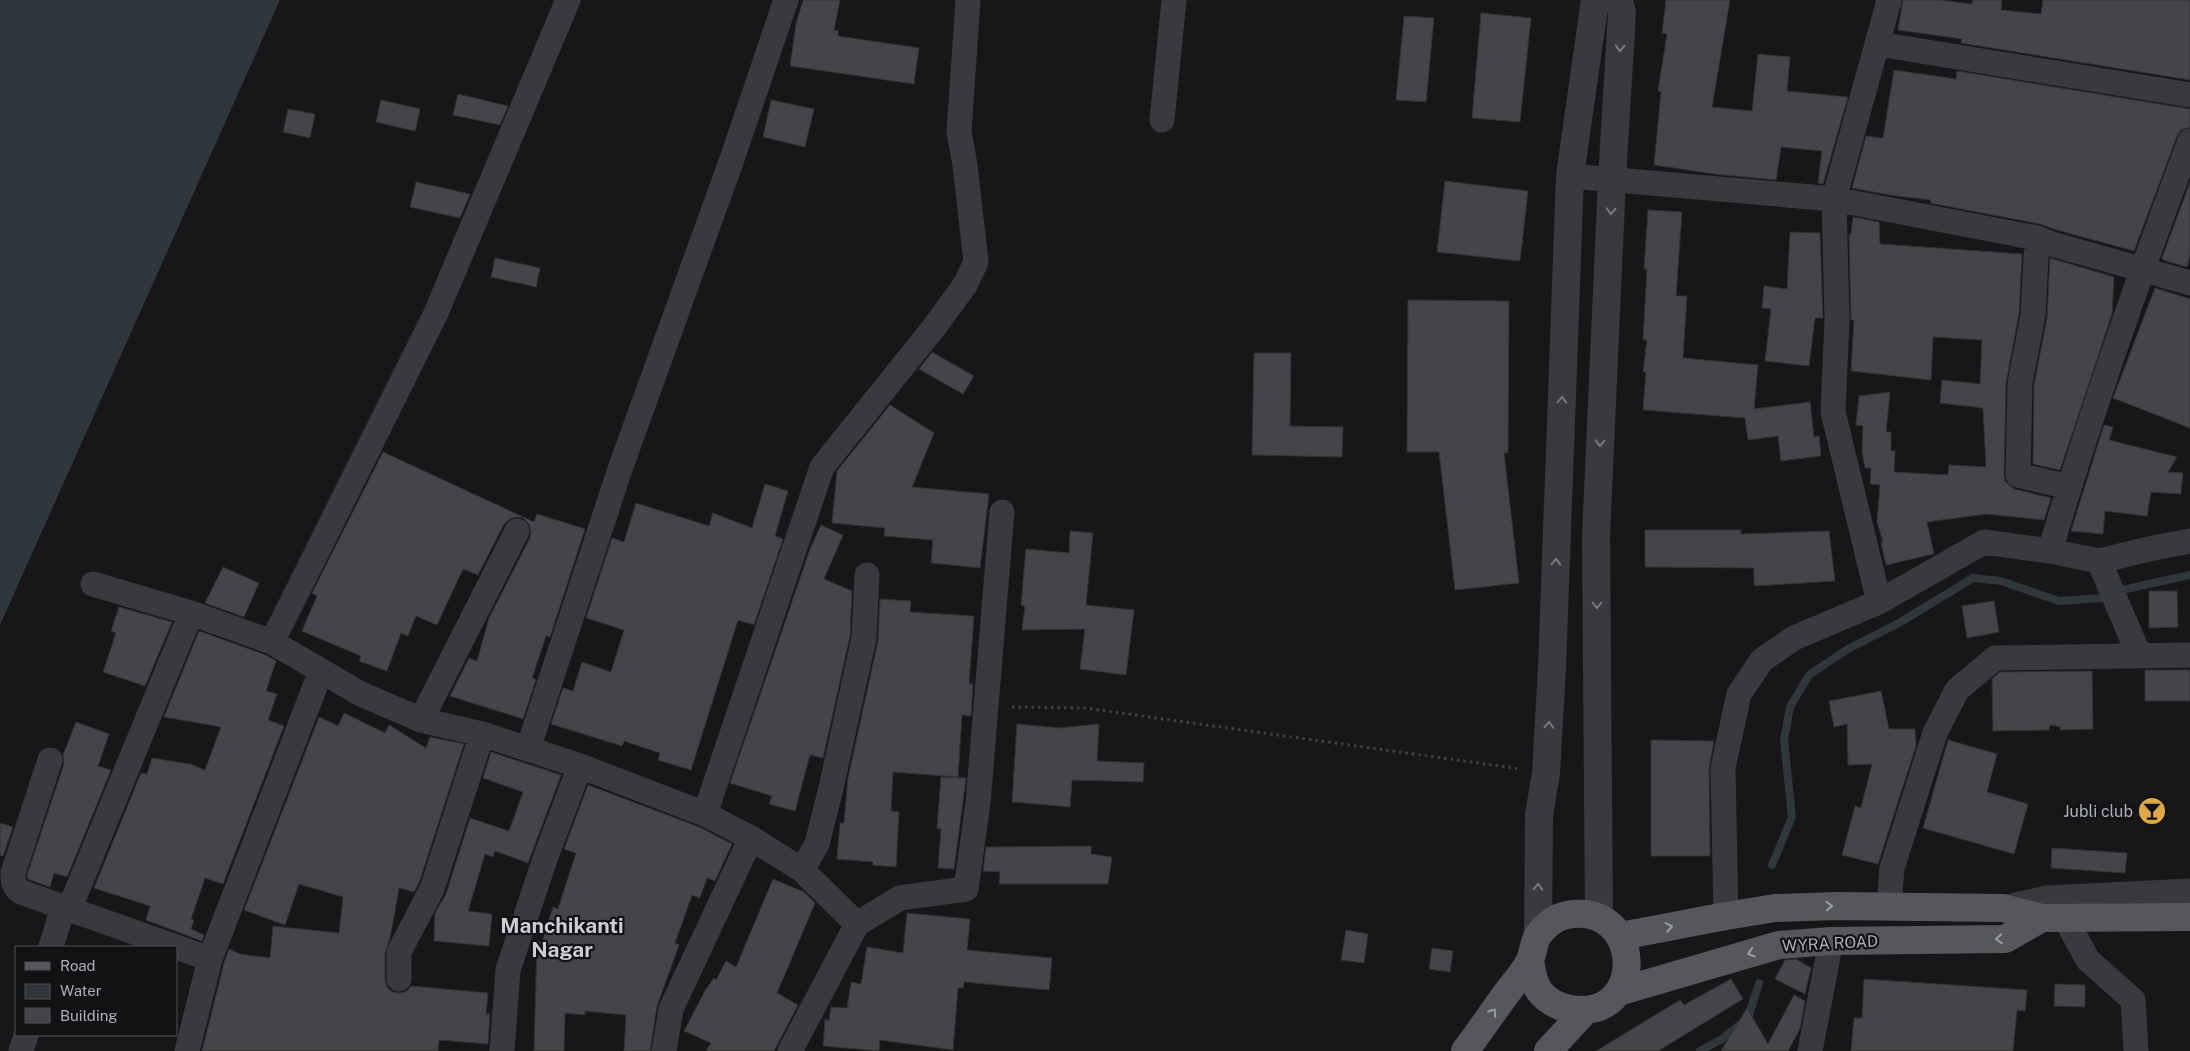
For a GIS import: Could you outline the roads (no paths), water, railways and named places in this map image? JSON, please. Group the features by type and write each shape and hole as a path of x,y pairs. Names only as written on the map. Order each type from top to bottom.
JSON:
{"main road":[{"path":"1621,936 1775,908 1889,906 2003,908 2066,918 2190,917"},
{"path":"1465,1051 1530,962 1538,935 1550,923 1565,915 1583,914 1599,918 1621,936 1628,955 1627,974 1618,992"},
{"name":"WYRA ROAD","path":"1548,1051 1585,1011 1604,1005 1618,992 1779,945 1832,941 2005,939 2066,918"},
{"path":"1530,962 1537,988 1558,1007 1585,1011"}],"street":[{"path":"272,642 436,313 568,0"},
{"path":"528,749 620,469 732,159 786,0"},
{"path":"705,814 822,467 935,326 965,285 976,262 965,165 959,132 968,0"},
{"path":"1162,120 1174,0"},
{"path":"1538,935 1539,815 1546,773 1570,176 1595,0"},
{"path":"1599,918 1596,536 1612,179 1622,13 1619,0"},
{"path":"1879,602 1833,412 1837,320 1834,199 1889,1"},
{"path":"1878,44 2190,95"},
{"path":"2050,551 2069,487 2141,270 2190,141"},
{"path":"1570,176 1834,199 2038,238 2052,244 2190,283"},
{"path":"2038,238 2033,315 2020,383 2018,475 2069,487"},
{"path":"790,1051 857,924 900,898 966,889 978,803 1002,512"},
{"path":"421,720 517,531"},
{"path":"1726,916 1723,768 1739,694 1762,660 1794,638 1879,602 1984,542 2050,551 2102,568 2158,546 2190,541"},
{"path":"2102,568 2139,656"},
{"path":"802,870 817,844 832,788 864,638 867,575"},
{"path":"93,584 191,613 272,642 359,693 421,720 482,734 580,766 705,814 751,838 802,870 857,924"},
{"path":"52,946 66,908 191,613"},
{"path":"1889,906 1892,868 1935,733 1957,690 1995,658 2190,655"},
{"path":"187,1051 210,958 321,671"},
{"path":"399,978 399,952 432,889 482,734"},
{"path":"50,760 13,873 13,881 16,888 21,892 175,946"},
{"path":"502,1051 508,970 546,856 580,766"},
{"path":"664,1051 670,1009 751,838"},
{"path":"2003,908 2048,898 2190,891"},
{"path":"2066,918 2088,960 2133,1000 2136,1051"},
{"path":"1810,1051 1832,941"},
{"path":"178,947 210,958"},
{"path":"21,1051 26,1036"}],"water":[{"path":"0,0 280,0 0,625"}],"waterway":[{"path":"1772,865 1792,817 1784,740 1790,707 1809,675 1848,649 1899,623 1973,578 2001,581 2059,601 2103,598 2122,590 2190,575"},
{"path":"1700,1051 1722,1039 1748,1018 1759,983"}],"place":[{"name":"Jubli club","path":"2152,811"}],"district":[{"name":"Manchikanti Nagar","path":"562,938"}]}
